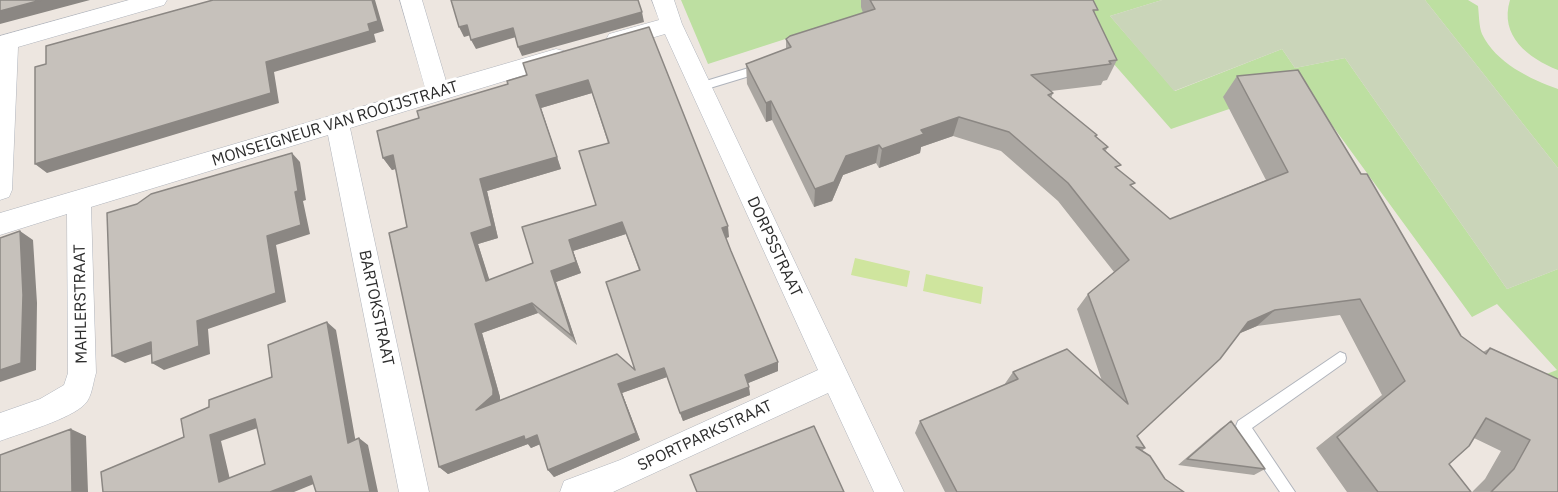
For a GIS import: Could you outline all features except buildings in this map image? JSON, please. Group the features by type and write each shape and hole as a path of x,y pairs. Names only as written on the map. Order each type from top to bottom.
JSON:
{"street":[{"path":"0,190 3,43 156,0"},
{"path":"411,0 437,91"},
{"name":"DORPSSTRAAT","path":"663,0 671,24 889,492"},
{"path":"595,46 671,24"},
{"name":"MONSEIGNEUR VAN ROOIJSTRAAT","path":"0,224 573,52"},
{"name":"BARTOKSTRAAT","path":"337,124 414,492"},
{"name":"MAHLERSTRAAT","path":"0,427 48,410 76,394 82,373 79,202"},
{"name":"SPORTPARKSTRAAT","path":"575,492 626,472 834,376"}],"lane":[{"path":"700,87 769,66"},
{"path":"1288,492 1243,426 1340,358"}],"green space":[{"path":"681,0 906,0 708,64"},
{"path":"1067,0 1162,0 1110,16 1175,91 1282,49 1295,68 1345,58 1507,289 1558,269 1558,416 1528,381 1557,370 1497,304 1472,317 1302,84 1171,129 1091,38"},
{"path":"1162,0 1425,0 1558,168 1558,269 1507,289 1345,58 1295,68 1282,49 1174,91 1110,16"},
{"path":"1425,0 1468,0 1478,6 1482,34 1496,53 1525,75 1558,89 1558,168"},
{"path":"1510,0 1558,0 1558,70 1536,59 1512,35 1508,13"},
{"path":"855,258 910,271 907,287 851,275"},
{"path":"926,274 983,287 981,304 923,291"}]}
